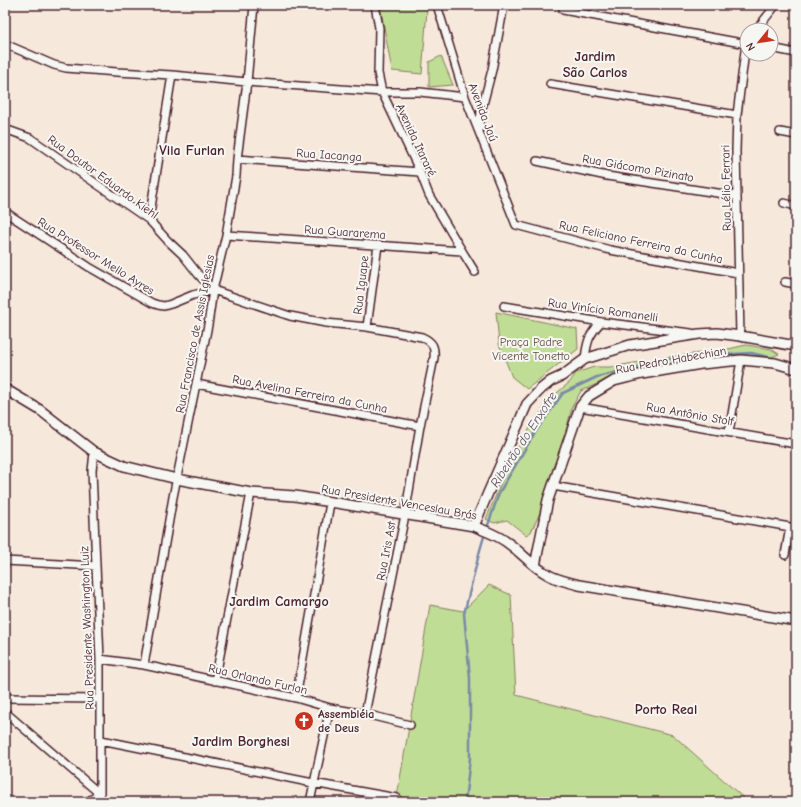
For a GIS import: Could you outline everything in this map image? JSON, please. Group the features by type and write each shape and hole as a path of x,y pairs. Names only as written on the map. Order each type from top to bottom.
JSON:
{"street":[{"name":"Rua Francisco de Assis Iglesias","path":"144,666 177,479 208,325 213,290 226,235 236,176 254,5"},
{"name":"Avenida Itararé","path":"375,5 379,28 378,73 382,92 420,172 429,195 475,272"},
{"name":"Avenida Jaú","path":"437,5 465,97 516,225"},
{"path":"479,132 481,112 492,70 504,5"},
{"path":"762,22 776,5"},
{"path":"563,10 739,42"},
{"path":"5,44 54,65 60,66 247,82 382,92 420,92 465,97"},
{"path":"779,50 796,53"},
{"name":"Rua Lélio Ferrari","path":"740,336 736,151 737,116 744,62"},
{"path":"149,220 172,75"},
{"path":"550,84 737,116"},
{"name":"Rua Doutor Eduardo Kiehl","path":"5,129 30,138 149,220 183,255 213,290"},
{"path":"780,132 796,135"},
{"name":"Rua Iacanga","path":"237,159 420,172"},
{"name":"Rua Giácomo Pizinato","path":"537,161 607,176 737,196"},
{"path":"784,203 796,206"},
{"name":"Rua Professor Mello Ayres","path":"5,212 88,267 152,303 164,306 213,290"},
{"name":"Rua Feliciano Ferreira da Cunha","path":"516,225 610,250 738,273"},
{"name":"Rua Guararema","path":"226,235 462,251"},
{"name":"Rua Iguape","path":"367,327 378,245"},
{"path":"786,282 796,284"},
{"path":"213,290 290,316 326,323 367,327"},
{"name":"Rua Vinício Romanelli","path":"504,306 601,322 699,334"},
{"path":"585,359 589,337 593,330 601,322"},
{"name":"Rua Iris Ast","path":"365,714 405,515 420,426 434,358 434,350 428,340 367,327"},
{"name":"Rua Pedro Habechian","path":"478,528 488,493 528,404 541,389 551,381 562,376 585,359 630,345 699,334 717,333 796,346"},
{"path":"729,432 741,360"},
{"name":"Rua Pedro Habechian","path":"535,566 548,500 580,407 589,396 614,381 642,374 741,360 775,363 796,370"},
{"name":"Rua Avelina Ferreira da Cunha","path":"196,384 420,426"},
{"name":"Rua Presidente Venceslau Brás","path":"5,389 40,410 94,452 124,466 177,479 251,493 295,496 478,528 495,534 547,575 559,580 579,585 796,621"},
{"name":"Rua Antônio Stolf","path":"580,407 796,444"},
{"name":"Rua Presidente Washington Luiz","path":"94,452 92,471 100,659 100,802"},
{"path":"553,486 793,527 785,555"},
{"path":"215,681 251,493"},
{"path":"296,698 330,503"},
{"path":"5,560 96,566"},
{"name":"Rua Orlando Furlan","path":"100,659 144,666 296,698 330,708 365,714 410,725"},
{"path":"5,698 100,699"},
{"path":"310,802 330,708"},
{"path":"5,712 100,794 87,802"},
{"path":"100,740 313,783 397,798"}],"green space":[{"path":"380,5 425,5 427,10 422,74 392,71"},
{"path":"441,56 453,85 429,87 429,62"},
{"name":"Praça Padre Vicente Tonetto","path":"496,312 577,329 578,349 527,389 512,377 499,344"},
{"path":"746,345 771,349 779,354 765,360 718,358 691,360 643,372 613,377 581,391 572,407 566,431 545,495 545,502 531,532 526,535 507,520 494,523 486,519 506,471 521,442 552,397 570,382 576,373 594,367 611,367 669,357 724,350"},
{"path":"489,585 511,595 516,695 673,735 748,802 396,802 430,605 463,611"}],"waterway":[{"name":"Ribeirão do Enxofre","path":"487,528 499,493 534,434 563,393 597,377 678,357 751,353 777,359"},
{"name":"Ribeirão do Enxofre","path":"465,802 470,758 470,678 464,614 485,533"}],"place":[{"name":"Assembléia de Deus","path":"304,721"}],"district":[{"name":"Jardim São Carlos","path":"595,64"},
{"name":"Vila Furlan","path":"192,150"},
{"name":"Jardim Camargo","path":"279,601"},
{"name":"Porto Real","path":"666,709"},
{"name":"Jardim Borghesi","path":"241,741"}]}
